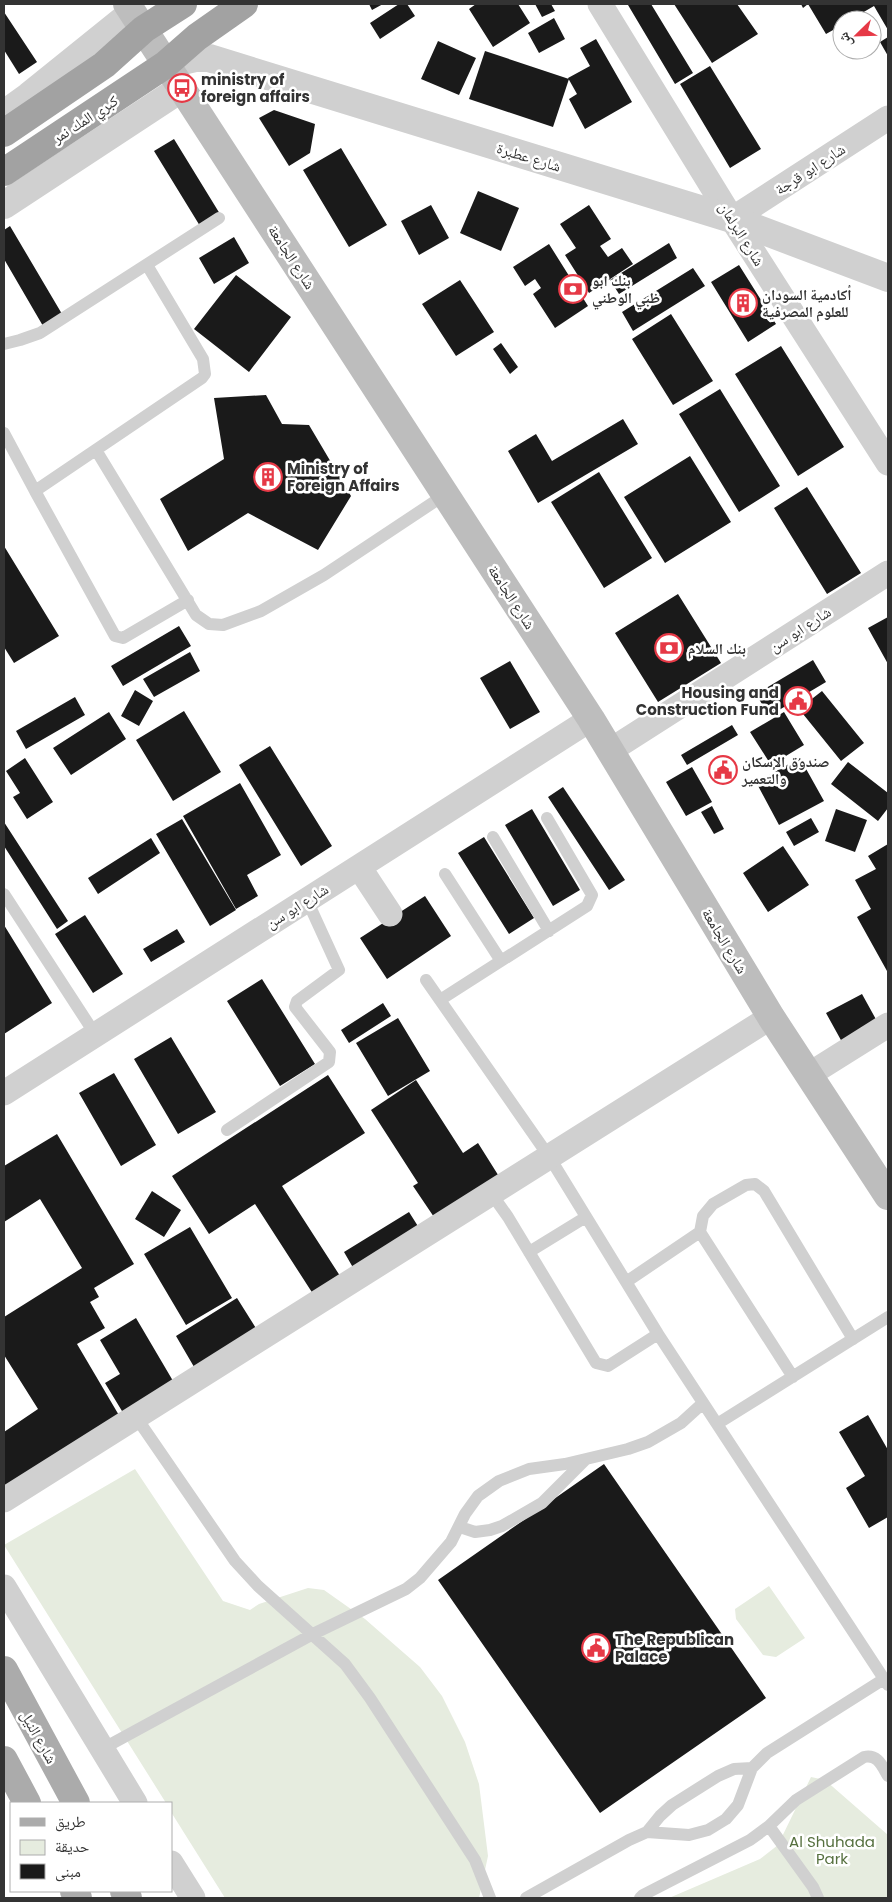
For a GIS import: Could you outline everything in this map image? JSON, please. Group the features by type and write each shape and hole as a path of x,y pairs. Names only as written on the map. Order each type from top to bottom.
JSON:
{"highway":[{"path":"4,132 104,65 134,15 184,4"},
{"name":"كبري المك نمر","path":"4,172 165,65 197,37 244,4"}],"main road":[{"name":"شارع الجامعة","path":"134,15 591,719 771,1017 888,1196"},
{"name":"شارع النيل","path":"4,1670 75,1802"},
{"path":"4,1760 26,1802"}],"street":[{"name":"شارع البرلمان","path":"600,4 732,219 888,463"},
{"path":"4,114 134,15"},
{"name":"شارع عطبرة","path":"165,65 195,58 209,58 732,219 888,278"},
{"path":"4,206 182,88"},
{"name":"شارع ابو قرجة","path":"732,219 888,118"},
{"name":"شارع ابو سن","path":"610,750 888,573"},
{"name":"شارع ابو سن","path":"4,1093 591,719"},
{"path":"359,867 390,914"},
{"path":"4,1500 550,1158 771,1017"},
{"path":"810,1074 888,1025"},
{"path":"4,1587 134,1802"},
{"path":"172,1865 193,1898"}],"lane":[{"path":"4,344 40,333 218,218"},
{"path":"34,491 202,378 205,374 203,359 147,265"},
{"path":"4,433 34,491 115,636 123,638 188,600"},
{"path":"96,450 196,615 209,624 223,625 261,610 324,575 446,494"},
{"path":"440,1000 587,906 592,895 547,818"},
{"path":"493,837 549,931"},
{"path":"445,874 501,961"},
{"path":"4,894 95,1034"},
{"path":"227,1130 329,1062 330,1052 295,1007 297,1001 340,970 307,900"},
{"path":"426,980 550,1158 658,1334 886,1682 767,1753 752,1768 738,1805 726,1819 708,1830 689,1836 647,1832"},
{"path":"793,1377 700,1232 703,1216 713,1204 746,1185 755,1184 764,1191 853,1339"},
{"path":"492,1193 596,1363 608,1366 658,1334"},
{"path":"529,1252 586,1217"},
{"path":"626,1282 700,1232"},
{"path":"717,1424 888,1317"},
{"path":"102,1749 313,1634 406,1589 420,1578 452,1542 465,1514 478,1496 499,1480 529,1469 585,1460 648,1442 681,1423 703,1403"},
{"path":"136,1417 235,1561 258,1586 345,1664 370,1698 475,1860 490,1898"},
{"path":"460,1527 475,1532 502,1526 542,1503 585,1460"},
{"path":"640,1898 750,1840 770,1826 796,1800 864,1757 871,1756 877,1758 888,1776"},
{"path":"526,1898 629,1840 647,1832 672,1805 718,1776 734,1769 752,1768"},
{"path":"770,1826 813,1887 818,1898"}],"green space":[{"path":"135,1469 223,1601 250,1610 259,1604 308,1588 324,1590 365,1619 420,1667 442,1696 465,1742 479,1784 488,1856 479,1898 225,1898 172,1814 172,1802 165,1802 4,1545"},
{"path":"769,1586 805,1638 776,1657 763,1655 736,1619 735,1609"},
{"name":"Al Shuhada Park","path":"811,1777 825,1780 888,1835 888,1898 669,1898 760,1859 778,1845"}],"building":[{"path":"369,4 383,4 372,10"},
{"path":"399,4 407,4 415,16 380,39 370,23"},
{"path":"476,4 518,4 530,23 493,47 469,9"},
{"path":"535,4 551,4 555,11 542,17"},
{"path":"651,4 693,73 675,84 628,5"},
{"path":"674,4 737,4 758,34 712,63"},
{"path":"808,4 888,4 888,30 882,20 882,10 876,10 874,6 867,10 832,10 832,31 826,34"},
{"path":"4,12 37,62 19,74 4,50"},
{"path":"554,18 565,39 539,53 528,33"},
{"path":"888,37 888,56 882,46 882,41"},
{"path":"596,39 632,102 585,129 569,99 577,94 568,78 590,66 580,48"},
{"path":"438,41 476,58 459,95 421,79"},
{"path":"485,51 569,79 553,127 469,99"},
{"path":"710,66 761,149 730,168 680,84"},
{"path":"274,110 315,124 310,153 289,166 259,118"},
{"path":"174,139 220,214 200,226 154,151"},
{"path":"341,148 387,225 349,247 303,170"},
{"path":"478,191 519,208 501,251 460,233"},
{"path":"431,205 449,238 419,255 401,221"},
{"path":"589,205 611,239 600,246 608,257 622,248 633,264 589,293 565,255 576,248 560,224"},
{"path":"10,226 62,314 43,326 4,259 4,230"},
{"path":"234,237 249,263 214,284 199,258"},
{"path":"669,243 677,258 619,294 610,280"},
{"path":"549,244 588,306 555,328 533,294 541,288 535,279 525,286 513,267"},
{"name":"أكادمية السودان للعلوم المصرفية","path":"739,265 776,324 748,342 711,282"},
{"path":"693,268 705,286 633,331 622,312"},
{"path":"236,275 291,317 249,372 194,329"},
{"path":"460,280 494,332 456,356 422,304"},
{"path":"671,314 713,381 673,405 632,339"},
{"path":"501,343 518,367 510,374 493,349"},
{"path":"781,346 844,447 798,476 735,374"},
{"path":"720,389 780,486 739,512 679,414"},
{"name":"Ministry of Foreign Affairs","path":"266,395 282,424 309,425 351,496 318,550 248,513 188,551 160,499 224,459 214,398"},
{"path":"623,419 638,444 538,503 508,451 536,434 552,461"},
{"path":"690,456 731,522 665,563 624,497"},
{"path":"599,472 652,558 604,588 551,502"},
{"path":"807,487 861,573 827,594 774,508"},
{"path":"4,546 59,636 14,663 4,647"},
{"path":"678,594 721,663 658,702 615,633"},
{"path":"888,617 888,664 868,628"},
{"path":"179,626 191,646 123,686 111,666"},
{"path":"190,652 200,671 154,697 143,679"},
{"path":"813,660 826,682 769,716 756,694"},
{"path":"510,661 540,712 510,729 480,678"},
{"path":"135,690 153,701 139,726 121,716"},
{"path":"822,691 864,743 841,761 799,709"},
{"path":"75,697 85,715 26,749 16,731"},
{"path":"184,711 221,772 173,801 136,740"},
{"path":"109,712 126,739 71,775 53,748"},
{"path":"784,712 804,745 771,765 750,732"},
{"path":"732,725 738,735 687,765 681,755"},
{"path":"270,746 332,846 301,866 239,765"},
{"path":"25,758 53,802 27,819 13,797 20,793 6,771"},
{"path":"800,758 824,801 779,825 756,782"},
{"path":"848,762 888,793 888,808 878,821 831,784"},
{"path":"692,767 712,802 686,816 666,782"},
{"path":"240,783 281,855 247,875 258,896 236,909 183,816"},
{"path":"563,787 625,880 609,890 548,797"},
{"path":"712,806 724,829 714,834 701,812"},
{"path":"532,809 580,890 553,906 505,825"},
{"path":"836,809 867,820 855,852 825,841"},
{"path":"811,818 819,832 794,846 786,832"},
{"path":"182,819 236,910 210,926 156,834"},
{"path":"4,822 68,921 57,929 4,846"},
{"path":"484,837 534,918 509,934 458,853"},
{"path":"151,838 160,853 98,894 88,878"},
{"path":"888,844 887,971 857,917 871,909 855,880 876,869 868,856"},
{"path":"783,846 809,885 768,912 743,873"},
{"path":"425,896 451,936 387,979 360,938"},
{"path":"85,915 123,974 93,993 55,934"},
{"path":"4,925 52,1003 4,1034"},
{"path":"177,929 185,942 151,962 143,949"},
{"path":"262,979 315,1064 280,1086 227,1001"},
{"path":"862,994 878,1023 842,1042 826,1013"},
{"path":"383,1003 391,1016 349,1043 341,1030"},
{"path":"398,1018 430,1071 388,1096 356,1043"},
{"path":"171,1037 216,1112 178,1134 134,1059"},
{"path":"114,1073 156,1145 121,1166 79,1093"},
{"path":"328,1075 365,1133 282,1186 342,1279 315,1297 255,1204 209,1234 172,1176"},
{"path":"416,1080 463,1153 478,1143 500,1178 436,1220 413,1186 418,1183 371,1110"},
{"path":"57,1134 134,1264 94,1288 99,1297 90,1302 105,1328 77,1344 120,1417 4,1488 4,1432 38,1409 4,1355 4,1317 82,1268 40,1199 4,1222 4,1166"},
{"path":"152,1191 181,1210 164,1237 135,1219"},
{"path":"409,1212 421,1231 355,1271 344,1252"},
{"path":"190,1227 232,1298 186,1325 144,1254"},
{"path":"237,1298 259,1333 197,1372 176,1336"},
{"path":"136,1318 176,1386 125,1416 105,1383 120,1374 100,1340"},
{"path":"868,1415 888,1450 888,1517 869,1528 846,1488 865,1476 839,1432"},
{"path":"604,1464 766,1698 600,1813 438,1580"}],"place":[{"name":"ministry of foreign affairs","path":"182,88"},
{"name":"بنك ابو ظبي الوطني","path":"573,289"},
{"name":"أكادمية السودان للعلوم المصرفية","path":"743,303"},
{"name":"Ministry of Foreign Affairs","path":"268,477"},
{"name":"بنك السلام","path":"669,648"},
{"name":"Housing and Construction Fund","path":"798,701"},
{"name":"صندوق الإسكان والتعمير","path":"723,770"},
{"name":"The Republican Palace","path":"596,1648"}]}
